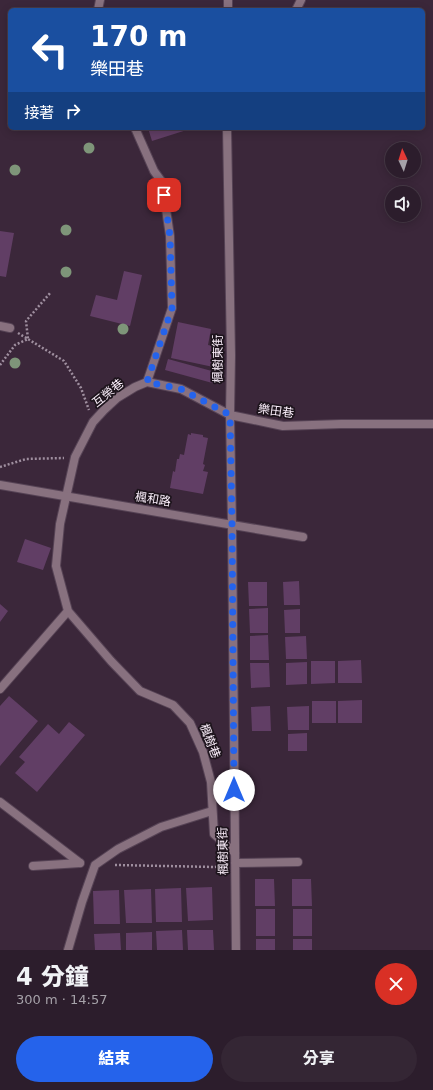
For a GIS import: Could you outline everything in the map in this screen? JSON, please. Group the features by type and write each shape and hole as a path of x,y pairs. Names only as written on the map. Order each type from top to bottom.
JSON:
{"street":[{"path":"137,130 154,171 162,182 170,236 172,308 147,382"},
{"name":"楓樹東街","path":"227,130 231,355 230,415 236,950"},
{"path":"0,326 10,328"},
{"name":"樂田巷","path":"147,382 181,389 230,415 283,426 342,424 433,424"},
{"name":"互榮巷","path":"67,497 75,457 93,422 117,398 135,387 147,382"},
{"name":"楓和路","path":"0,485 303,537"},
{"name":"楓樹巷","path":"67,497 60,524 56,566 68,612 111,661 140,691 173,705 190,723 203,752 211,782 214,834 235,853"},
{"path":"0,689 68,612"},
{"path":"0,802 80,863 33,866"},
{"path":"68,950 95,865 118,849 161,827 212,811"},
{"path":"235,864 298,862"}],"path":[{"path":"28,339 26,321 51,292"},
{"path":"10,328 64,361 81,388 93,422"},
{"path":"0,365 15,345 28,339"},
{"path":"0,468 26,459 75,457"},
{"path":"95,865 214,867 235,864"}],"building":[{"path":"149,130 187,130 152,141"},
{"path":"0,231 14,233 6,277 0,276"},
{"path":"124,271 142,275 130,326 90,316 96,295 117,300"},
{"path":"178,322 211,329 208,345 222,348 218,368 171,358"},
{"path":"168,359 219,373 216,384 165,370"},
{"path":"191,433 203,435 203,437 208,438 203,471 208,472 203,494 170,488 177,459 179,459 180,454 184,455 188,434 191,435"},
{"path":"25,539 51,548 43,570 17,562"},
{"path":"299,581 300,605 284,605 283,582"},
{"path":"248,582 267,582 267,606 249,606"},
{"path":"0,604 8,611 0,622"},
{"path":"268,608 268,633 250,633 249,609"},
{"path":"300,609 300,633 285,633 284,610"},
{"path":"268,635 269,660 250,660 250,636"},
{"path":"306,636 307,659 286,659 285,637"},
{"path":"361,660 362,683 338,683 338,661"},
{"path":"311,661 335,661 335,683 311,684"},
{"path":"307,662 307,684 286,685 286,663"},
{"path":"250,663 269,663 270,687 251,688"},
{"path":"9,696 38,721 0,766 0,706"},
{"path":"362,700 362,723 338,723 338,701"},
{"path":"312,701 336,701 336,723 312,723"},
{"path":"270,706 271,731 252,731 251,707"},
{"path":"309,706 309,730 288,730 287,707"},
{"path":"69,722 85,735 37,792 15,773 25,762 19,757 48,724 59,734"},
{"path":"307,733 307,751 288,751 288,734"},
{"path":"255,879 274,879 275,906 255,906"},
{"path":"292,879 311,879 312,906 292,906"},
{"path":"212,887 213,920 188,921 186,888"},
{"path":"181,888 182,922 156,922 155,889"},
{"path":"151,889 152,923 126,923 124,890"},
{"path":"119,890 120,924 94,924 93,891"},
{"path":"256,909 275,909 275,936 256,936"},
{"path":"293,909 312,909 312,936 293,936"},
{"path":"182,930 183,950 157,950 156,931"},
{"path":"187,930 213,930 214,950 188,950"},
{"path":"152,932 152,950 126,950 126,933"},
{"path":"120,933 121,950 95,950 94,934"},
{"path":"256,939 275,939 275,950 256,950"},
{"path":"293,939 312,939 312,950 293,950"}],"route":[{"path":"164,195 170,236 172,308 147,382 181,389 230,415 234,790"}]}
